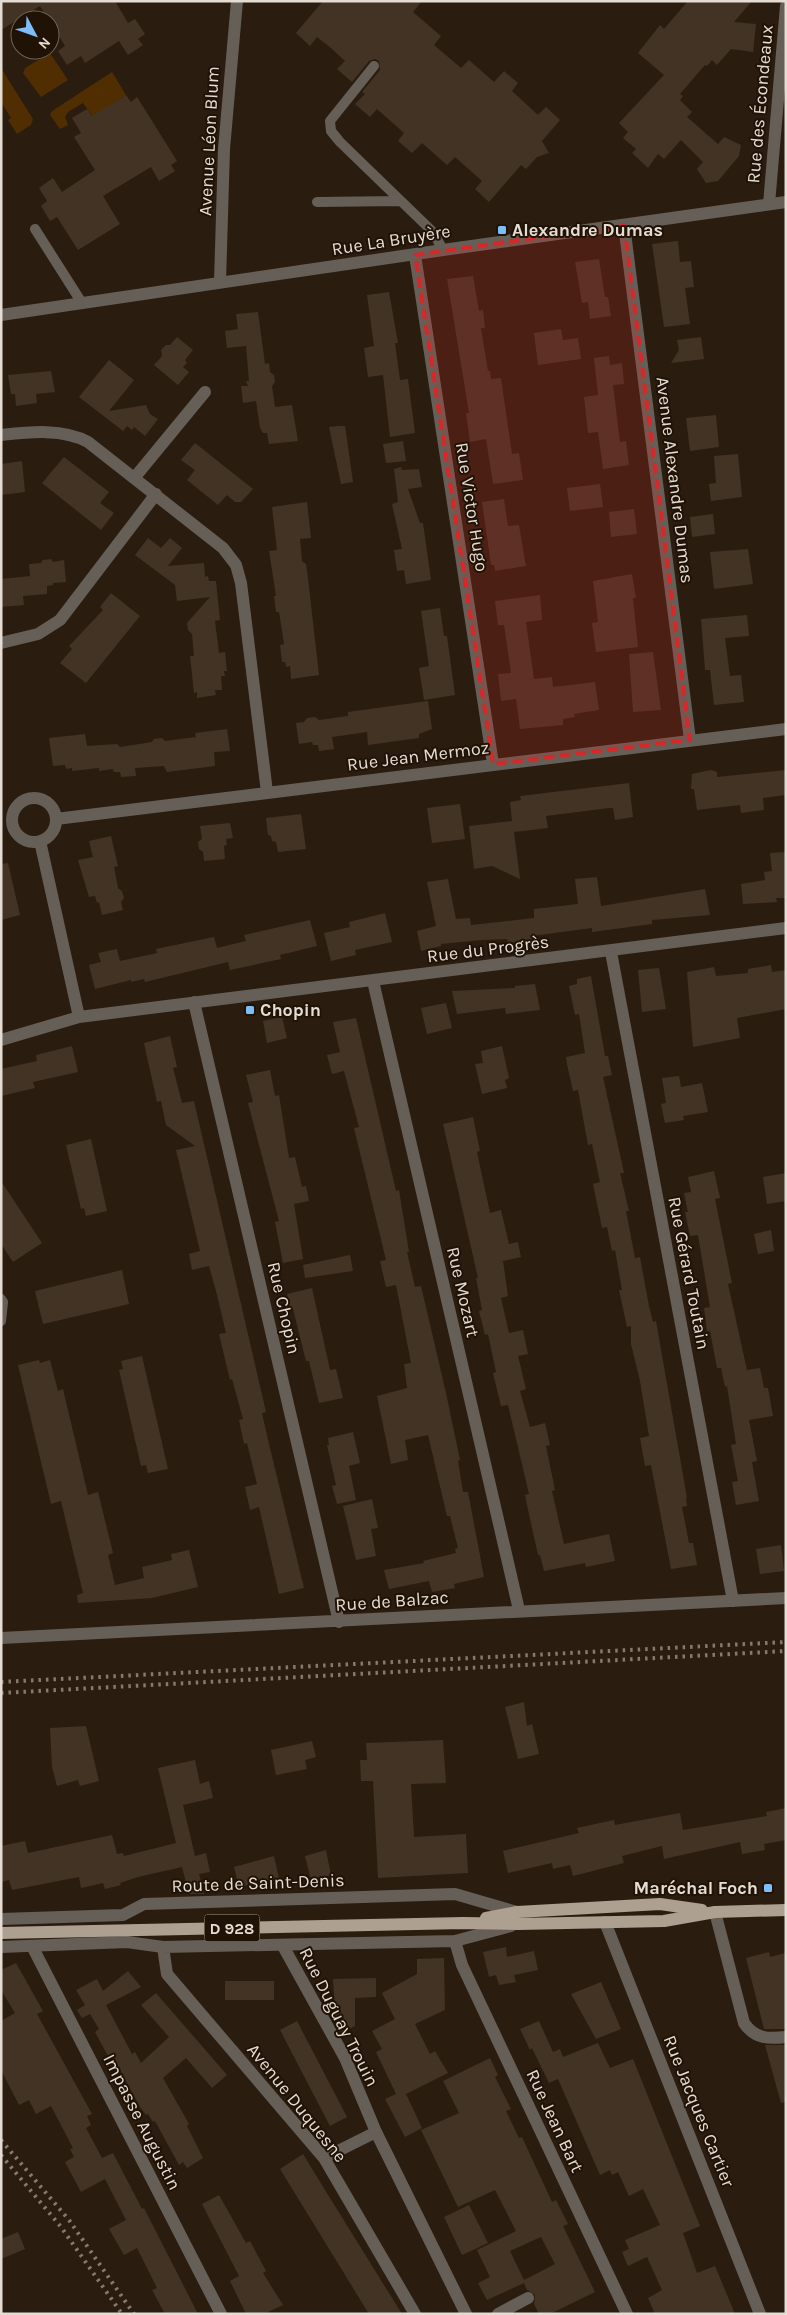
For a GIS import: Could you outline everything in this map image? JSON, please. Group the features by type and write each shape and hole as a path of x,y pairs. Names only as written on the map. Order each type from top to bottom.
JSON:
{"main road":[{"name":"Route de Saint-Denis","path":"1,1933 464,1923 660,1904 714,1912"},
{"name":"Route de Saint-Denis","path":"517,1918 605,1922 664,1921 714,1912 786,1910"}],"street":[{"name":"Avenue Léon Blum","path":"220,282 224,149 237,1"},
{"name":"Rue des Écondeaux","path":"769,204 782,85 786,6"},
{"name":"Rue La Bruyère","path":"1,315 786,202"},
{"name":"Avenue Alexandre Dumas","path":"624,225 690,740"},
{"name":"Rue Victor Hugo","path":"415,255 493,764"},
{"path":"135,477 205,392"},
{"path":"1,435 36,432 78,436 135,477 223,548 236,565 242,592 266,792"},
{"path":"1,643 38,634 60,620 156,494"},
{"name":"Rue Jean Mermoz","path":"56,819 786,729"},
{"path":"30,798 43,800 48,803 56,819 53,830 40,841 34,842 22,839 7,824 20,802 30,798"},
{"path":"40,841 79,1017"},
{"name":"Rue du Progrès","path":"1,1040 79,1017 611,952 786,928"},
{"name":"Rue Gérard Toutain","path":"611,952 733,1601"},
{"name":"Rue Mozart","path":"373,981 519,1610"},
{"name":"Rue Chopin","path":"194,1002 339,1622"},
{"name":"Rue de Balzac","path":"1,1638 339,1622 519,1610 786,1598"},
{"name":"Route de Saint-Denis","path":"1,1919 122,1915 144,1904 455,1894 517,1918"},
{"path":"660,1904 664,1921"},
{"path":"714,1912 744,2023 750,2032 759,2037 786,2037"},
{"name":"Route de Saint-Denis","path":"1,1947 127,1942 163,1947 456,1941 517,1918"},
{"name":"Rue Jacques Cartier","path":"605,1922 760,2314"},
{"name":"Rue Jean Bart","path":"456,1941 462,1966 627,2314"},
{"name":"Impasse Augustin","path":"32,1946 221,2314"},
{"name":"Rue Duguay Trouin","path":"283,1946 345,2058 376,2132 466,2314"},
{"name":"Avenue Duquesne","path":"163,1947 167,1974 324,2158 415,2314"},
{"path":"324,2158 376,2132"},
{"path":"498,2314 528,2298"}],"lane":[{"path":"374,66 330,121 331,131 433,232 443,250"},
{"path":"317,202 401,201"},
{"path":"35,229 82,303"},
{"path":"1,1299 3,1302 1,1321"}],"highlighted area":[{"path":"624,225 690,740 493,764 415,255"}],"shaded area":[{"path":"38,60 55,60 68,80 41,97 23,73 25,68"},
{"path":"1,68 33,119 31,125 17,134 8,120 11,118 1,102"},
{"path":"112,72 126,95 93,117 83,103 68,112 65,117 68,125 60,129 50,115 52,111"}],"building":[{"path":"1,1 115,1 128,23 135,19 145,34 138,39 143,45 128,55 119,41 85,63 81,56 67,65 60,54 60,50 65,46 60,38 60,10 42,10 40,6 34,10 10,10 10,24 1,30"},
{"path":"323,1 422,1 413,12 441,36 434,45 461,68 469,60 494,82 504,71 518,83 512,91 538,115 546,107 560,120 542,141 549,153 537,157 526,169 521,165 489,202 475,189 482,181 455,157 447,165 422,143 412,153 398,141 404,133 377,109 370,117 355,104 365,94 362,92 380,70 379,61 375,59 369,61 352,82 337,69 345,61 331,48 317,37 310,46 296,33"},
{"path":"688,1 752,1 734,22 756,24 753,52 731,49 717,65 712,60 707,66 705,65 680,94 683,96 680,100 692,112 687,117 718,144 724,137 741,145 739,156 718,181 706,183 697,169 703,162 681,140 664,159 658,154 648,168 632,153 636,149 623,138 628,132 619,123 664,75 638,53 660,25 664,29"},
{"path":"126,95 131,102 137,97 177,161 171,165 175,171 159,181 151,167 103,196 120,224 78,250 57,217 50,221 41,206 47,201 39,188 53,178 62,192 95,170 74,137 81,133 72,118 87,109 92,116"},
{"path":"678,241 680,262 691,261 694,287 685,288 690,324 664,327 652,244"},
{"path":"599,259 605,297 608,297 611,316 590,319 588,302 582,303 575,262"},
{"path":"473,276 479,311 483,310 485,328 481,328 488,371 490,371 491,379 501,378 512,454 519,453 523,480 493,484 486,439 470,442 466,413 469,413 447,279"},
{"path":"389,292 398,343 395,343 400,380 408,379 415,433 390,437 383,375 368,377 364,348 374,346 367,295"},
{"path":"258,312 265,364 269,363 270,372 274,375 275,382 272,386 275,407 292,405 298,441 269,444 267,433 263,433 260,428 256,401 243,403 241,386 248,386 246,381 249,381 246,346 227,348 225,331 238,329 236,314"},
{"path":"561,329 563,340 578,338 581,359 538,365 534,333"},
{"path":"177,337 193,350 185,360 187,363 183,367 189,372 178,385 154,365 162,356 161,350 166,345 170,345"},
{"path":"701,337 704,359 671,363 679,350 677,340"},
{"path":"609,356 610,365 622,363 624,384 613,385 620,442 626,441 629,465 603,469 598,432 588,433 584,397 598,395 594,358"},
{"path":"109,360 134,380 109,411 146,405 150,414 158,419 145,436 134,427 132,430 127,426 123,431 79,397"},
{"path":"51,371 55,392 36,394 37,403 16,406 15,394 11,394 8,375"},
{"path":"716,415 719,447 690,451 686,418"},
{"path":"345,426 353,482 341,484 329,427"},
{"path":"403,441 406,461 386,463 383,444"},
{"path":"195,443 253,489 241,502 235,502 227,495 218,505 187,480 195,470 181,460"},
{"path":"738,454 742,497 711,501 709,484 716,483 714,456"},
{"path":"64,457 109,492 100,503 114,513 101,530 42,483"},
{"path":"22,461 25,492 1,495 1,464"},
{"path":"401,467 402,470 419,469 422,487 408,489 420,523 423,523 431,580 406,584 404,570 397,571 394,550 402,549 392,504 398,502 394,469"},
{"path":"600,484 603,507 570,511 567,488"},
{"path":"504,499 508,526 519,525 526,566 495,571 494,565 491,565 482,502"},
{"path":"307,502 311,538 300,539 302,561 306,564 308,578 319,675 291,679 290,666 286,667 285,662 282,662 280,645 284,644 279,612 276,612 274,596 276,596 269,551 277,550 272,507"},
{"path":"634,509 637,534 611,537 609,512"},
{"path":"713,514 715,534 692,537 690,517"},
{"path":"148,538 161,548 170,538 182,548 168,566 204,563 205,577 208,576 209,581 216,581 220,620 215,621 219,653 225,652 227,671 224,671 225,676 221,676 222,690 215,690 216,695 197,698 197,692 194,693 190,656 194,656 192,634 188,630 187,623 210,597 177,601 175,585 135,555"},
{"path":"748,549 753,584 714,589 710,552"},
{"path":"51,559 53,562 64,560 66,582 53,583 53,585 47,586 47,594 23,596 24,605 1,607 1,579 30,576 29,564 41,563 43,560"},
{"path":"632,574 636,598 633,598 638,647 596,652 592,623 598,622 593,581"},
{"path":"111,593 140,616 86,683 60,663 72,649 69,646 103,610 100,607"},
{"path":"540,595 542,620 526,622 534,679 552,677 553,687 595,682 599,710 574,714 575,717 563,719 563,725 520,729 516,699 501,701 498,674 511,673 504,625 498,625 495,601"},
{"path":"440,608 444,636 447,636 455,695 424,700 419,668 429,666 421,611"},
{"path":"747,615 749,636 725,638 730,676 741,675 744,702 714,705 710,670 705,670 701,619"},
{"path":"653,652 661,710 633,712 629,654"},
{"path":"428,701 432,729 419,734 419,738 368,745 367,732 332,737 334,749 319,751 318,745 313,745 312,742 299,744 296,723 304,722 307,718 315,717 319,720 348,716 348,712"},
{"path":"227,729 230,751 214,752 215,766 167,772 164,766 135,768 136,776 121,777 120,772 114,772 113,769 99,771 99,768 72,771 72,768 66,769 65,765 53,766 49,738 85,734 87,746 117,744 120,747 152,742 154,739 162,738 165,741 196,737 195,733"},
{"path":"711,770 717,772 717,777 786,770 786,795 763,798 764,810 741,813 740,805 697,810 694,789 691,789 692,774"},
{"path":"629,783 633,817 615,820 613,808 546,816 548,828 514,832 520,879 492,866 474,869 469,826 512,821 510,802 521,800 520,796"},
{"path":"460,804 465,839 432,843 427,808"},
{"path":"301,814 306,849 278,852 276,842 272,841 271,836 268,835 266,818"},
{"path":"230,823 233,838 226,839 227,845 224,846 225,859 204,861 203,852 199,849 198,842 202,839 200,826"},
{"path":"111,836 118,866 114,867 118,888 122,891 124,898 121,902 123,910 102,915 99,902 97,903 95,896 89,897 78,860 93,857 89,841"},
{"path":"786,852 786,898 776,898 777,902 743,904 741,884 765,880 764,872 772,871 770,853"},
{"path":"8,863 20,915 1,920 1,864"},
{"path":"597,877 601,906 705,889 710,915 652,920 652,924 592,932 592,928 532,936 532,940 508,943 507,939 441,944 441,946 421,951 417,931 436,926 427,882 448,879 456,919 470,918 471,925 534,918 534,909 578,904 575,879"},
{"path":"385,913 392,942 355,950 356,955 331,961 324,933 350,927 349,922"},
{"path":"310,920 317,946 280,955 281,959 230,970 228,962 145,982 144,979 131,982 131,980 95,989 89,965 101,962 98,953 117,949 120,961 157,953 156,949 214,937 217,948 246,941 244,935"},
{"path":"771,965 772,972 786,970 786,1009 737,1018 740,1038 693,1047 687,972 714,967 716,976 748,973 748,969"},
{"path":"659,968 666,1009 642,1012 638,970"},
{"path":"591,976 605,1056 608,1056 612,1075 603,1077 624,1173 620,1173 629,1211 626,1211 635,1258 640,1257 653,1322 656,1321 687,1498 687,1506 682,1507 689,1543 693,1543 697,1565 671,1569 651,1465 645,1466 640,1438 649,1436 640,1381 631,1344 631,1326 627,1327 619,1290 622,1290 615,1250 612,1251 607,1227 602,1228 593,1184 600,1182 592,1144 588,1145 578,1090 573,1091 567,1064 566,1057 585,1053 579,1014 575,1015 569,986 577,984 577,979"},
{"path":"535,984 540,1010 506,1014 505,1008 457,1014 452,991 515,988 515,986"},
{"path":"446,1003 452,1028 427,1034 421,1008"},
{"path":"282,1017 287,1038 267,1043 263,1021"},
{"path":"356,1018 396,1191 399,1190 409,1252 407,1252 415,1287 421,1286 446,1393 460,1460 458,1461 463,1492 468,1492 484,1577 454,1584 455,1588 432,1592 429,1581 389,1589 384,1570 424,1563 423,1561 456,1553 455,1549 458,1548 450,1516 447,1516 428,1435 405,1440 408,1460 391,1464 377,1396 407,1388 404,1364 411,1363 396,1285 386,1287 380,1261 386,1260 354,1128 359,1127 344,1071 332,1074 327,1055 340,1052 333,1022"},
{"path":"170,1036 177,1067 173,1068 182,1103 194,1101 266,1412 262,1413 269,1444 304,1588 279,1594 259,1507 250,1510 245,1487 257,1484 247,1443 244,1444 239,1420 243,1419 232,1379 230,1380 219,1334 226,1333 217,1295 209,1266 192,1270 189,1254 200,1251 176,1150 195,1146 166,1125 161,1101 157,1102 144,1043"},
{"path":"72,1046 78,1072 33,1082 35,1088 1,1096 1,1069 37,1061 36,1055"},
{"path":"502,1046 509,1078 505,1080 507,1088 482,1094 475,1064 483,1063 481,1051"},
{"path":"270,1070 275,1096 279,1095 289,1158 295,1157 302,1187 306,1186 309,1201 294,1204 303,1259 283,1263 275,1222 279,1221 248,1103 253,1102 246,1075"},
{"path":"679,1076 681,1087 702,1083 708,1112 683,1116 684,1120 665,1123 661,1104 666,1103 662,1078"},
{"path":"473,1117 480,1151 477,1152 490,1213 501,1210 509,1244 518,1242 521,1257 503,1261 508,1296 501,1298 509,1333 523,1330 528,1354 518,1356 526,1389 520,1391 530,1427 545,1423 550,1445 546,1446 555,1490 552,1491 564,1544 609,1534 615,1561 586,1567 585,1563 544,1571 540,1555 538,1555 525,1495 529,1494 508,1405 501,1406 493,1373 496,1372 488,1334 485,1335 479,1311 482,1310 476,1278 478,1278 443,1124"},
{"path":"91,1139 107,1211 86,1216 84,1208 81,1209 66,1145"},
{"path":"714,1171 720,1198 715,1199 732,1283 728,1284 747,1370 760,1368 764,1388 768,1388 773,1416 749,1420 757,1461 752,1462 759,1501 736,1505 732,1482 738,1481 731,1445 736,1444 727,1386 725,1387 721,1368 717,1368 710,1331 707,1331 704,1308 710,1307 698,1235 690,1236 685,1212 688,1212 684,1193 691,1192 688,1177"},
{"path":"786,1173 786,1201 767,1204 763,1177"},
{"path":"1,1181 42,1243 13,1262 1,1244"},
{"path":"771,1230 774,1251 758,1254 754,1234"},
{"path":"350,1255 353,1271 305,1278 303,1265"},
{"path":"122,1270 129,1304 43,1324 35,1291"},
{"path":"312,1288 330,1370 336,1369 343,1398 319,1403 309,1361 306,1361 293,1309 290,1309 287,1294"},
{"path":"142,1356 168,1469 148,1473 146,1465 141,1466 119,1370 123,1369 121,1361"},
{"path":"39,1360 40,1363 50,1360 58,1391 63,1389 88,1495 98,1492 113,1553 108,1555 115,1585 144,1578 142,1567 172,1560 171,1554 189,1550 198,1587 152,1598 78,1603 77,1595 83,1593 61,1501 51,1504 18,1365"},
{"path":"353,1432 360,1463 349,1466 356,1500 337,1504 332,1486 336,1485 327,1445 329,1445 328,1438"},
{"path":"372,1499 378,1528 371,1529 376,1556 356,1560 343,1506"},
{"path":"781,1545 784,1571 760,1574 756,1549"},
{"path":"524,1702 527,1726 532,1724 539,1754 518,1759 505,1707"},
{"path":"86,1726 99,1781 80,1786 78,1780 57,1786 52,1767 50,1728"},
{"path":"443,1740 446,1783 411,1784 414,1837 466,1834 468,1873 378,1878 373,1781 361,1781 360,1760 367,1760 366,1743"},
{"path":"312,1741 316,1757 305,1760 307,1769 276,1775 271,1750"},
{"path":"195,1760 200,1784 209,1781 213,1798 183,1805 195,1856 206,1853 210,1872 199,1874 204,1894 189,1894 182,1867 138,1877 120,1883 121,1885 105,1889 103,1883 81,1888 79,1877 12,1890 9,1880 1,1882 1,1846 25,1841 28,1853 112,1835 117,1854 123,1853 124,1856 176,1843 158,1768"},
{"path":"786,1808 786,1840 764,1844 765,1850 742,1854 740,1842 664,1859 662,1846 622,1856 624,1863 573,1876 570,1865 553,1869 552,1863 508,1873 503,1851 579,1833 577,1828 614,1820 615,1825 680,1813 683,1830 767,1816 766,1812"},
{"path":"326,1850 331,1875 311,1880 305,1856"},
{"path":"274,1856 279,1878 239,1887 234,1867"},
{"path":"506,1947 507,1957 534,1951 538,1970 514,1975 516,1982 499,1985 496,1975 489,1977 483,1952"},
{"path":"769,1952 770,1957 786,1953 786,2029 764,2029 746,1958"},
{"path":"444,1958 445,2010 415,2024 430,2054 435,2051 448,2073 406,2094 422,2128 405,2137 385,2099 396,2094 376,2052 382,2049 372,2031 395,2019 382,1993 417,1974 417,1959"},
{"path":"16,1963 43,2011 37,2014 92,2114 87,2116 91,2125 86,2128 102,2158 113,2153 142,2209 144,2208 198,2314 165,2314 152,2290 157,2288 137,2248 124,2255 109,2229 126,2220 105,2179 81,2192 65,2162 74,2157 70,2149 73,2148 51,2106 36,2114 29,2100 19,2105 1,2070 1,2021 15,2013 1,1990 1,1970"},
{"path":"128,1971 141,1987 106,2005 132,2054 135,2052 141,2063 169,2037 141,2005 156,1993 227,2075 212,2088 186,2058 163,2078 189,2124 187,2126 203,2158 187,2168 183,2162 179,2165 155,2121 153,2122 140,2107 112,2055 108,2056 95,2032 99,2029 90,2014 82,2018 77,2010 85,2005 76,1990 97,1979 103,1991"},
{"path":"376,1978 376,1997 355,1998 355,2026 341,2033 336,2025 333,1979"},
{"path":"225,1981 274,1981 274,2000 225,2000"},
{"path":"601,1982 621,2029 596,2039 571,1994"},
{"path":"297,2021 347,2117 330,2126 280,2030"},
{"path":"539,2021 553,2052 560,2049 563,2057 598,2043 610,2068 633,2059 700,2226 683,2233 697,2273 715,2266 735,2314 655,2314 648,2298 662,2290 647,2257 628,2266 622,2252 629,2249 625,2240 660,2225 643,2189 629,2196 618,2172 612,2175 610,2170 600,2175 558,2079 549,2083 532,2048 530,2050 520,2029"},
{"path":"765,2045 786,2045 786,2102 781,2103"},
{"path":"490,2058 498,2075 495,2077 511,2109 506,2111 519,2138 522,2137 552,2202 556,2200 568,2224 563,2226 595,2292 550,2314 539,2314 534,2304 535,2295 527,2290 524,2283 487,2300 478,2283 490,2277 477,2250 516,2231 495,2190 458,2207 421,2130 459,2113 443,2081","holes":["541,2237 555,2264 524,2280 510,2251"]},
{"path":"303,2154 402,2314 369,2314 280,2169"},
{"path":"219,2195 246,2243 250,2241 266,2271 263,2273 283,2305 264,2314 246,2314 230,2281 239,2276 202,2204"},
{"path":"469,2205 488,2243 462,2255 444,2217"},
{"path":"18,2232 25,2249 1,2259 1,2239"}],"railway":[{"path":"1,1682 786,1642"},
{"path":"1,1693 786,1651"},
{"path":"1,2140 69,2220 134,2314"},
{"path":"1,2155 61,2227 122,2314"}],"place":[{"name":"Alexandre Dumas","path":"502,230"},
{"name":"Chopin","path":"250,1010"},
{"name":"Maréchal Foch","path":"768,1888"}]}
